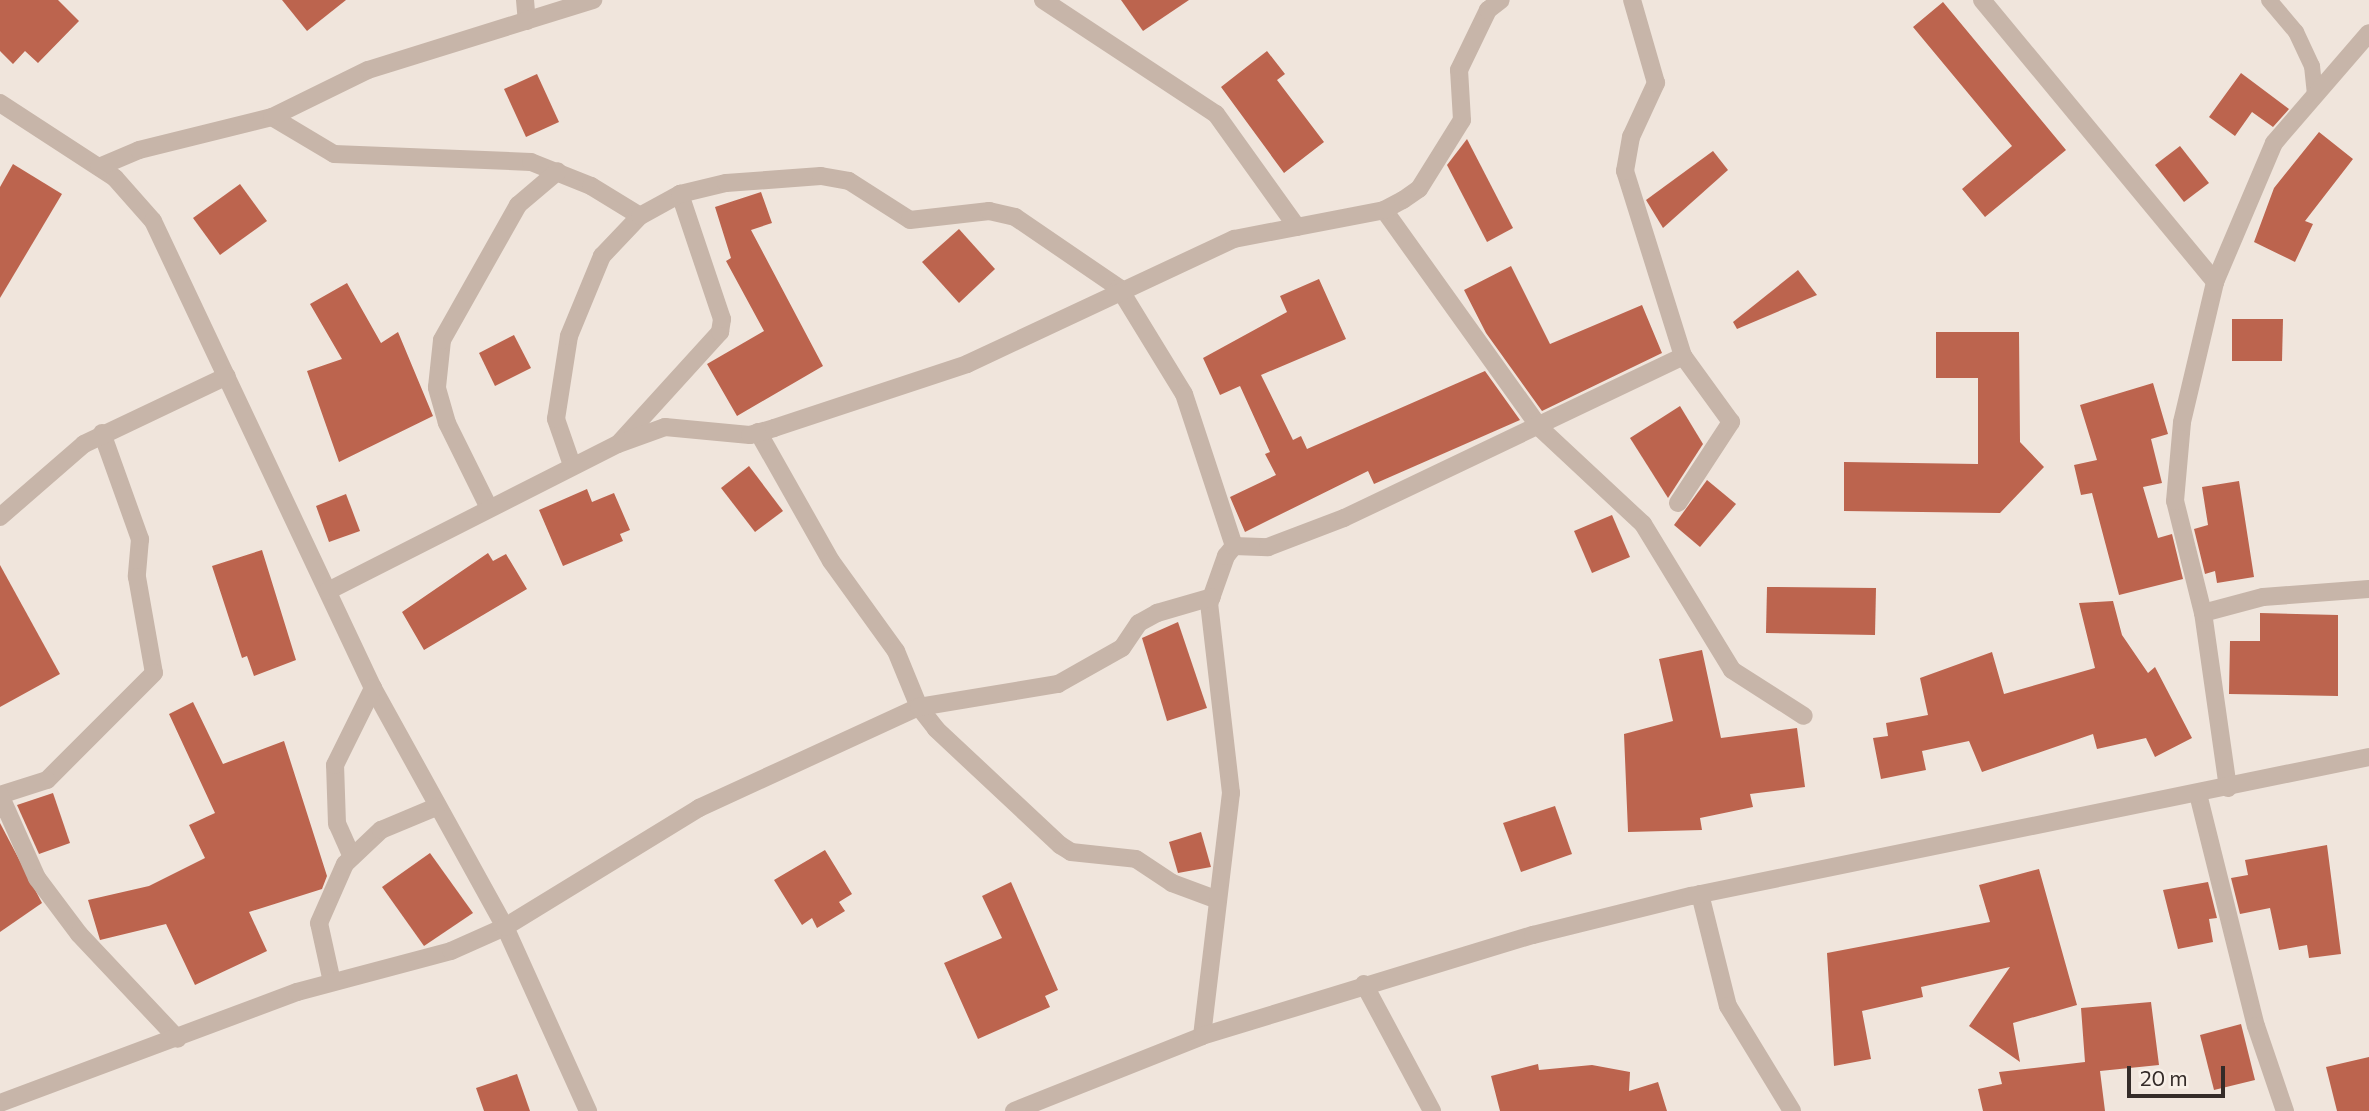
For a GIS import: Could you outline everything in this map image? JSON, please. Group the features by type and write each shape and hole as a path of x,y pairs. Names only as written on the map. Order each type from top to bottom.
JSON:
{"street":[{"path":"525,0 527,22"},
{"path":"99,167 139,150 272,117 368,70 593,0"},
{"path":"1043,0 1216,114 1297,227"},
{"path":"328,592 488,506 618,444 677,426 758,432 967,364 1119,288 1234,239 1384,210 1419,189 1462,120 1459,71 1488,10 1501,0"},
{"path":"1632,0 1656,83 1631,137 1627,180 1683,356 1731,422 1678,503"},
{"path":"1982,0 2215,282"},
{"path":"2228,788 2203,613 2175,501 2182,422 2215,282 2274,143 2369,33"},
{"path":"0,103 99,167 152,221 373,688 436,807 505,927 589,1111"},
{"path":"272,117 334,154 531,162 558,170 640,216"},
{"path":"488,506 447,423 438,387 442,340 518,205 558,170"},
{"path":"572,465 556,419 569,336 603,256 640,216 680,194 726,183 821,176 849,181 910,220 989,211 1041,232 1119,288 1184,394 1234,546 1212,597 1231,793 1215,899 1202,1035"},
{"path":"618,444 720,332 722,319 680,194"},
{"path":"1384,210 1539,428 1643,524 1732,670 1804,716"},
{"path":"1234,546 1268,547 1344,518 1496,440 1539,428 1683,356"},
{"path":"0,517 102,433 226,376"},
{"path":"758,432 831,561 895,651 919,707 1060,845 1136,859 1172,883 1215,899"},
{"path":"102,433 140,539 137,577 154,673 47,780 0,794 37,878 79,934 178,1040"},
{"path":"2203,613 2263,597 2369,589"},
{"path":"0,1103 332,982 451,951 505,927 699,808 919,707 1058,684 1122,648 1139,623 1157,612 1212,597"},
{"path":"352,857 337,824 335,765 373,688"},
{"path":"1014,1111 1202,1035 1364,984 1700,894 2369,757"},
{"path":"2198,794 2256,1026 2285,1111"},
{"path":"332,982 319,923 352,857 381,830 436,807"},
{"path":"1700,894 1728,1006 1792,1111"},
{"path":"1364,984 1432,1111"}],"lane":[{"path":"2269,0 2296,32 2312,66 2315,95"}],"building":[{"path":"0,0 58,0 79,21 38,63 25,51 13,64 0,51"},
{"path":"282,0 346,0 307,31"},
{"path":"1121,0 1189,0 1143,31"},
{"path":"1943,2 2066,150 1985,217 1962,189 2012,146 1913,27"},
{"path":"1267,51 1285,74 1277,80 1324,142 1284,173 1221,87"},
{"path":"2241,73 2289,109 2273,127 2252,112 2235,136 2209,117"},
{"path":"537,74 559,122 526,137 504,89"},
{"path":"2319,132 2353,159 2305,221 2313,224 2295,262 2254,242 2274,188"},
{"path":"1467,139 1513,228 1487,242 1447,165"},
{"path":"2180,146 2209,183 2184,202 2155,165"},
{"path":"1713,151 1728,170 1663,228 1646,200"},
{"path":"13,164 62,194 0,298 0,187"},
{"path":"240,184 267,221 220,255 193,218"},
{"path":"761,192 772,223 751,230 823,366 737,416 707,364 764,331 726,261 731,258 715,207"},
{"path":"959,229 995,269 959,303 922,262"},
{"path":"1511,266 1550,344 1642,305 1662,353 1542,411 1486,333 1464,290"},
{"path":"1798,270 1817,295 1737,329 1733,322"},
{"path":"1319,279 1346,339 1261,375 1293,440 1301,436 1307,449 1485,371 1520,420 1374,484 1368,471 1245,532 1230,497 1276,475 1265,454 1270,452 1240,386 1220,395 1203,358 1287,312 1280,296"},
{"path":"347,283 381,343 398,332 433,416 339,462 307,371 342,359 310,304"},
{"path":"2232,319 2283,319 2282,361 2232,361"},
{"path":"1936,332 2019,332 2020,442 2044,467 2000,513 1844,511 1844,462 1978,464 1978,378 1936,378"},
{"path":"514,335 531,368 495,386 479,353"},
{"path":"2153,383 2168,434 2151,439 2162,483 2143,487 2158,538 2172,534 2183,579 2119,595 2092,493 2081,495 2074,465 2097,460 2080,405"},
{"path":"1680,406 1703,444 1668,498 1630,438"},
{"path":"749,466 783,511 755,532 721,488"},
{"path":"1707,480 1736,504 1700,547 1674,525"},
{"path":"2239,481 2254,577 2217,583 2215,571 2205,574 2194,529 2208,525 2202,487"},
{"path":"587,489 592,502 614,493 630,530 620,534 623,541 563,566 539,510"},
{"path":"346,494 360,531 329,542 316,506"},
{"path":"1612,515 1630,557 1592,573 1574,531"},
{"path":"262,550 296,660 254,676 247,656 242,658 212,566"},
{"path":"488,553 493,561 506,554 527,589 424,650 402,612"},
{"path":"0,565 60,674 0,707"},
{"path":"1767,587 1876,588 1875,635 1766,633"},
{"path":"2113,601 2122,635 2148,673 2155,667 2192,738 2155,757 2146,738 2097,749 2093,734 1982,772 1969,741 1922,751 1926,770 1881,779 1873,738 1888,736 1886,723 1928,715 1920,678 1992,652 2004,694 2095,668 2079,603"},
{"path":"2260,613 2338,615 2338,696 2229,694 2230,641 2260,641"},
{"path":"1178,622 1207,708 1167,721 1142,638"},
{"path":"1702,650 1721,738 1797,728 1805,787 1750,794 1753,807 1700,818 1702,830 1628,832 1624,734 1673,721 1659,659"},
{"path":"193,702 223,764 284,741 327,876 322,889 249,912 267,951 195,985 166,924 100,940 88,900 149,886 205,858 189,825 215,813 169,714"},
{"path":"53,793 70,843 39,854 17,805"},
{"path":"1555,806 1572,854 1521,872 1503,823"},
{"path":"0,823 42,903 0,932"},
{"path":"1201,832 1211,867 1178,873 1169,842"},
{"path":"2327,845 2341,954 2309,958 2307,945 2279,950 2270,908 2240,914 2231,878 2248,875 2245,860"},
{"path":"825,850 852,894 839,902 845,911 817,928 812,918 802,925 774,880"},
{"path":"430,853 473,913 424,946 382,887"},
{"path":"2039,869 2077,1005 2013,1023 2020,1062 1969,1026 2010,967 1921,987 1923,997 1862,1011 1871,1059 1834,1066 1827,953 1990,922 1979,885"},
{"path":"1011,882 1058,990 1045,996 1050,1007 978,1039 944,963 1002,938 982,896"},
{"path":"2208,882 2217,918 2209,919 2213,942 2178,949 2163,890"},
{"path":"2151,1002 2159,1065 2100,1071 2105,1111 1983,1111 1978,1089 2002,1084 1999,1072 2085,1062 2081,1008"},
{"path":"2241,1024 2255,1080 2214,1090 2200,1035"},
{"path":"2369,1057 2369,1111 2337,1111 2326,1067"},
{"path":"1538,1064 1539,1070 1592,1065 1630,1072 1629,1091 1658,1082 1667,1111 1500,1111 1491,1076"},
{"path":"517,1074 530,1111 484,1111 476,1088"}]}
